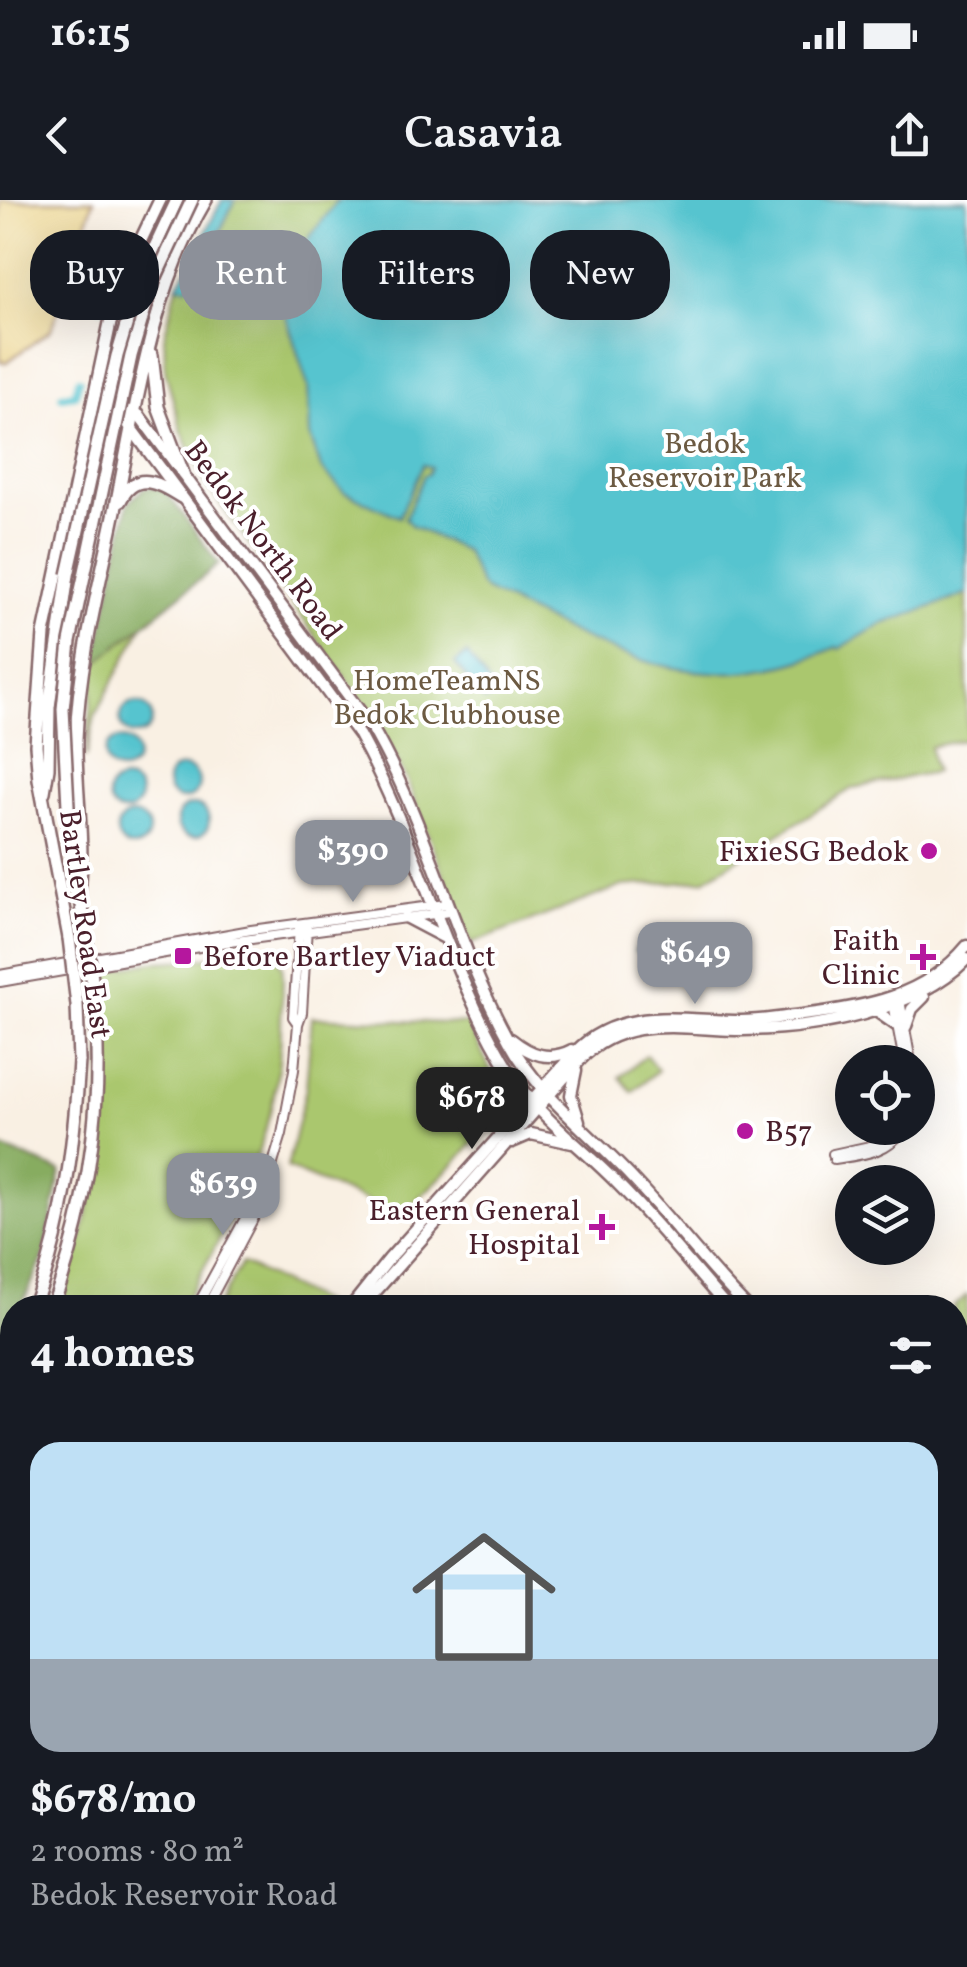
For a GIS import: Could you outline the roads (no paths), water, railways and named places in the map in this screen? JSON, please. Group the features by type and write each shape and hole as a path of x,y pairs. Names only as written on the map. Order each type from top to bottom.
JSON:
{"highway":[{"path":"43,796 36,745 44,634 103,347 132,260 160,200"},
{"name":"Bartley Road East","path":"37,1295 66,1190 80,1061 69,938 43,796 57,635 117,356 140,279 177,200"},
{"name":"Bartley Road East","path":"56,1295 80,1211 95,1102 96,1016 63,746 70,642 130,356 152,285 192,200"},
{"path":"79,892 82,861 76,740 86,640 162,293 206,200"},
{"path":"152,336 158,407 183,473"},
{"path":"115,510 135,482 157,482 182,497"}],"main road":[{"name":"Bedok North Road","path":"103,347 112,401 350,724 386,790 432,910 492,1042 512,1074 536,1104 618,1184 716,1295"},
{"path":"85,436 98,420 119,410 136,412"},
{"name":"Bedok North Road","path":"136,412 371,726 401,783 448,908 506,1036 546,1094 629,1174 736,1295"},
{"path":"350,724 354,702"},
{"path":"405,917 444,937"},
{"path":"506,1036 534,1056 546,1056 566,1053 612,1026 644,1019 763,1020 896,1001 936,976 967,946"},
{"path":"876,1010 902,1026 912,1009 967,959"},
{"path":"371,1295 536,1104 604,1039 645,1028 764,1028 876,1010 939,983"},
{"path":"546,1094 590,1038"},
{"path":"581,1059 571,1094 574,1112 584,1131"},
{"path":"360,1295 390,1258 502,1143 517,1103 512,1074"},
{"path":"502,1143 531,1134 578,1145"}],"street":[{"path":"0,979 303,927 448,908"},
{"path":"303,927 405,917 432,910"},
{"path":"213,1295 260,1206 290,1098 302,1013 303,927"},
{"path":"896,1001 905,1045"},
{"path":"901,1128 886,1146 834,1157 879,1144 901,1128"},
{"path":"203,1295 267,1178"}],"water":[{"path":"222,200 235,200 220,230 207,230"},
{"path":"338,200 967,200 967,594 880,625 839,649 741,672 698,671 656,664 615,651 485,590 465,551 412,526 405,518 431,467 423,465 399,517 344,492 321,468 310,436 308,386 287,320 322,320 322,230 315,230"},
{"path":"467,654 496,693 485,701 455,663"},
{"path":"136,703 147,708 152,719 147,730 136,735 125,730 120,719 125,708"},
{"path":"121,739 132,744 137,755 132,766 121,771 110,766 105,755 110,744"},
{"path":"183,767 194,772 199,783 194,794 183,799 172,794 167,783 172,772"},
{"path":"124,780 135,785 140,796 135,807 124,812 113,807 108,796 113,785"},
{"path":"193,805 204,810 209,821 204,832 193,837 182,832 177,821 182,810"},
{"path":"133,815 144,820 149,831 144,842 133,847 122,842 117,831 122,820"},
{"path":"689,940 703,959 682,949 653,959 635,951 641,944"}],"waterway":[{"path":"62,396 75,394 79,380"}],"place":[{"name":"FixieSG Bedok","path":"929,851"},
{"name":"Before Bartley Viaduct","path":"183,956"},
{"name":"Faith Clinic","path":"923,957"},
{"name":"B57","path":"745,1131"},
{"name":"Eastern General Hospital","path":"602,1227"}],"park label":[{"name":"Bedok Reservoir Park","path":"705,460"},
{"name":"HomeTeamNS Bedok Clubhouse","path":"447,697"}]}
